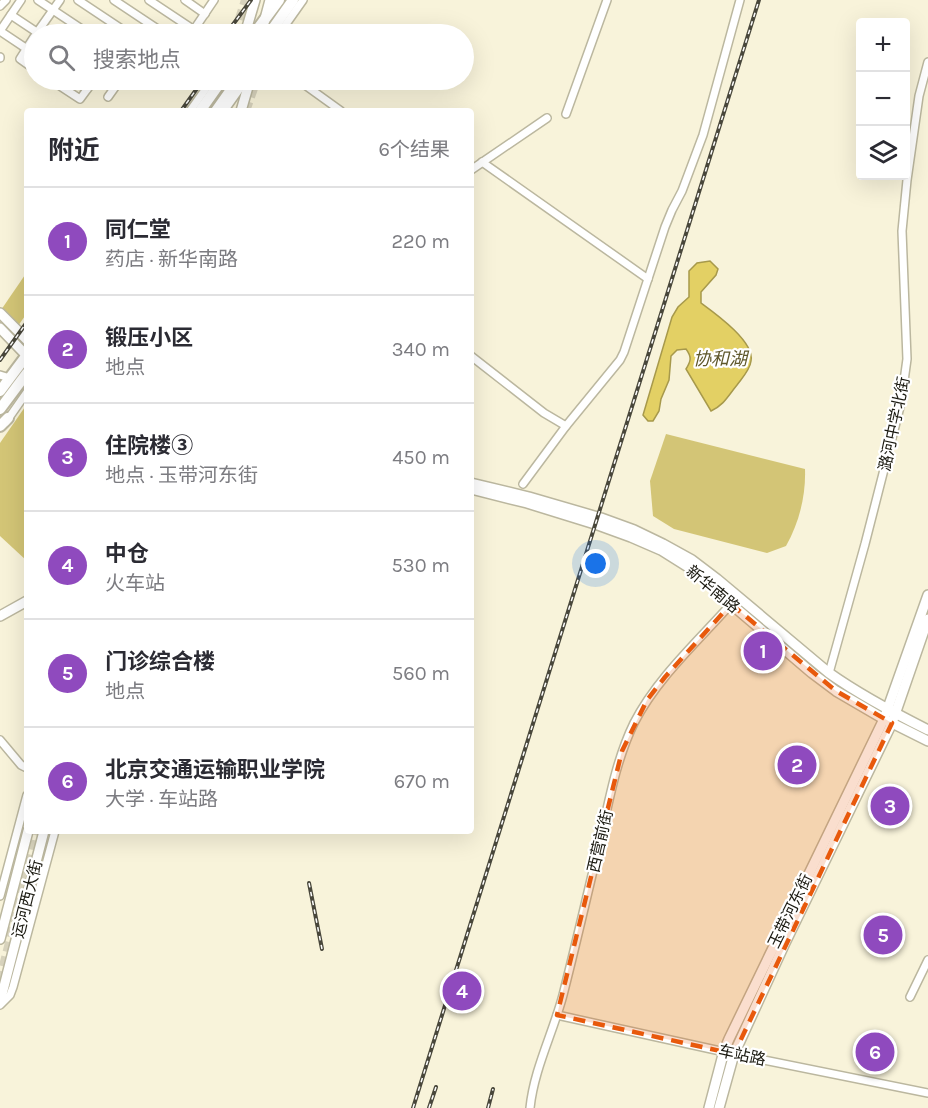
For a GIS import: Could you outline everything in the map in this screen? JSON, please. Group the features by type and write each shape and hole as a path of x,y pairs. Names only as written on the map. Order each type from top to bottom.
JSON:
{"highway":[{"path":"262,24 279,0"},
{"path":"276,24 292,0"},
{"path":"202,108 215,90"},
{"path":"218,108 230,90"},
{"path":"0,391 5,376 24,359"},
{"path":"0,409 24,377"}],"main road":[{"path":"248,24 255,0"},
{"path":"264,24 270,0"},
{"path":"224,108 228,90"},
{"path":"242,108 246,90"},
{"path":"0,313 24,337"},
{"path":"0,328 24,353"},
{"name":"新华南路","path":"474,484 601,518 634,530 692,560 829,673 928,741"},
{"name":"新华南路","path":"474,490 527,503 631,537 661,550 712,585 731,604 836,691 890,717 928,730"},
{"path":"890,717 928,595"},
{"path":"0,615 24,603"},
{"path":"890,717 928,619"},
{"name":"玉带河东街","path":"709,1108 729,1052 768,958 890,717"},
{"name":"运河西大街","path":"0,939 27,834"},
{"name":"运河西大街","path":"0,1004 43,834"},
{"name":"玉带河东街","path":"719,1108 729,1052"}],"street":[{"path":"0,6 6,0"},
{"path":"21,0 0,31 24,47"},
{"path":"38,0 74,24"},
{"path":"44,24 60,0"},
{"path":"78,0 114,24"},
{"path":"114,0 150,24"},
{"path":"149,0 182,24"},
{"path":"185,0 205,14"},
{"path":"198,24 214,0"},
{"path":"286,24 303,0"},
{"path":"566,114 607,0"},
{"path":"523,484 624,352 665,226 682,191 703,135 740,0"},
{"path":"11,15 24,24"},
{"name":"潞河中学北街","path":"829,673 866,544 901,403 907,359 902,231 919,96 928,62"},
{"path":"66,90 80,99 86,90"},
{"path":"108,97 113,90"},
{"path":"192,108 205,90"},
{"path":"225,108 240,90"},
{"path":"312,90 337,108"},
{"path":"474,168 547,118"},
{"path":"482,162 648,279"},
{"path":"474,358 544,413 566,426"},
{"path":"3,424 24,396"},
{"name":"西营前街","path":"530,1108 536,1079 557,1015 583,916 622,751 647,700 731,604"},
{"path":"0,740 24,766"},
{"path":"0,896 24,806"},
{"path":"0,1004 10,995 13,987 54,834"},
{"path":"29,890 50,851"},
{"path":"910,997 928,960"},
{"name":"车站路","path":"557,1015 928,1094"}],"highlighted area":[{"path":"731,604 836,691 892,723 734,1054 557,1015 622,751 647,700 665,677"}],"shaded area":[{"path":"24,276 24,317 18,326 1,310"},
{"path":"24,408 24,558 0,536 0,443"},
{"path":"666,434 805,469 801,509 786,546 767,553 674,529 653,516 650,481"}],"water":[{"name":"协和湖","path":"710,261 718,269 716,275 701,292 701,303 724,321 747,345 751,354 749,368 726,400 711,411 686,369 690,359 688,352 686,349 677,350 671,356 669,380 659,411 653,421 648,421 643,415 672,317 678,307 689,297 689,271 697,263"}],"tunnel":[{"path":"238,24 246,0"},
{"path":"279,17 285,0"},
{"path":"246,108 252,90"},
{"path":"0,981 38,834"}],"railway":[{"path":"233,24 251,0"},
{"path":"413,1108 759,0"},
{"path":"183,108 196,90"},
{"path":"0,360 24,326"},
{"path":"309,883 322,949"},
{"path":"429,1108 436,1087"},
{"path":"488,1108 493,1089"}],"place":[{"name":"同仁堂","path":"763,651"},
{"name":"锻压小区","path":"797,765"},
{"name":"住院楼③","path":"890,806"},
{"name":"门诊综合楼","path":"883,935"},
{"name":"中仓","path":"462,991"},
{"name":"北京交通运输职业学院","path":"875,1052"}]}
